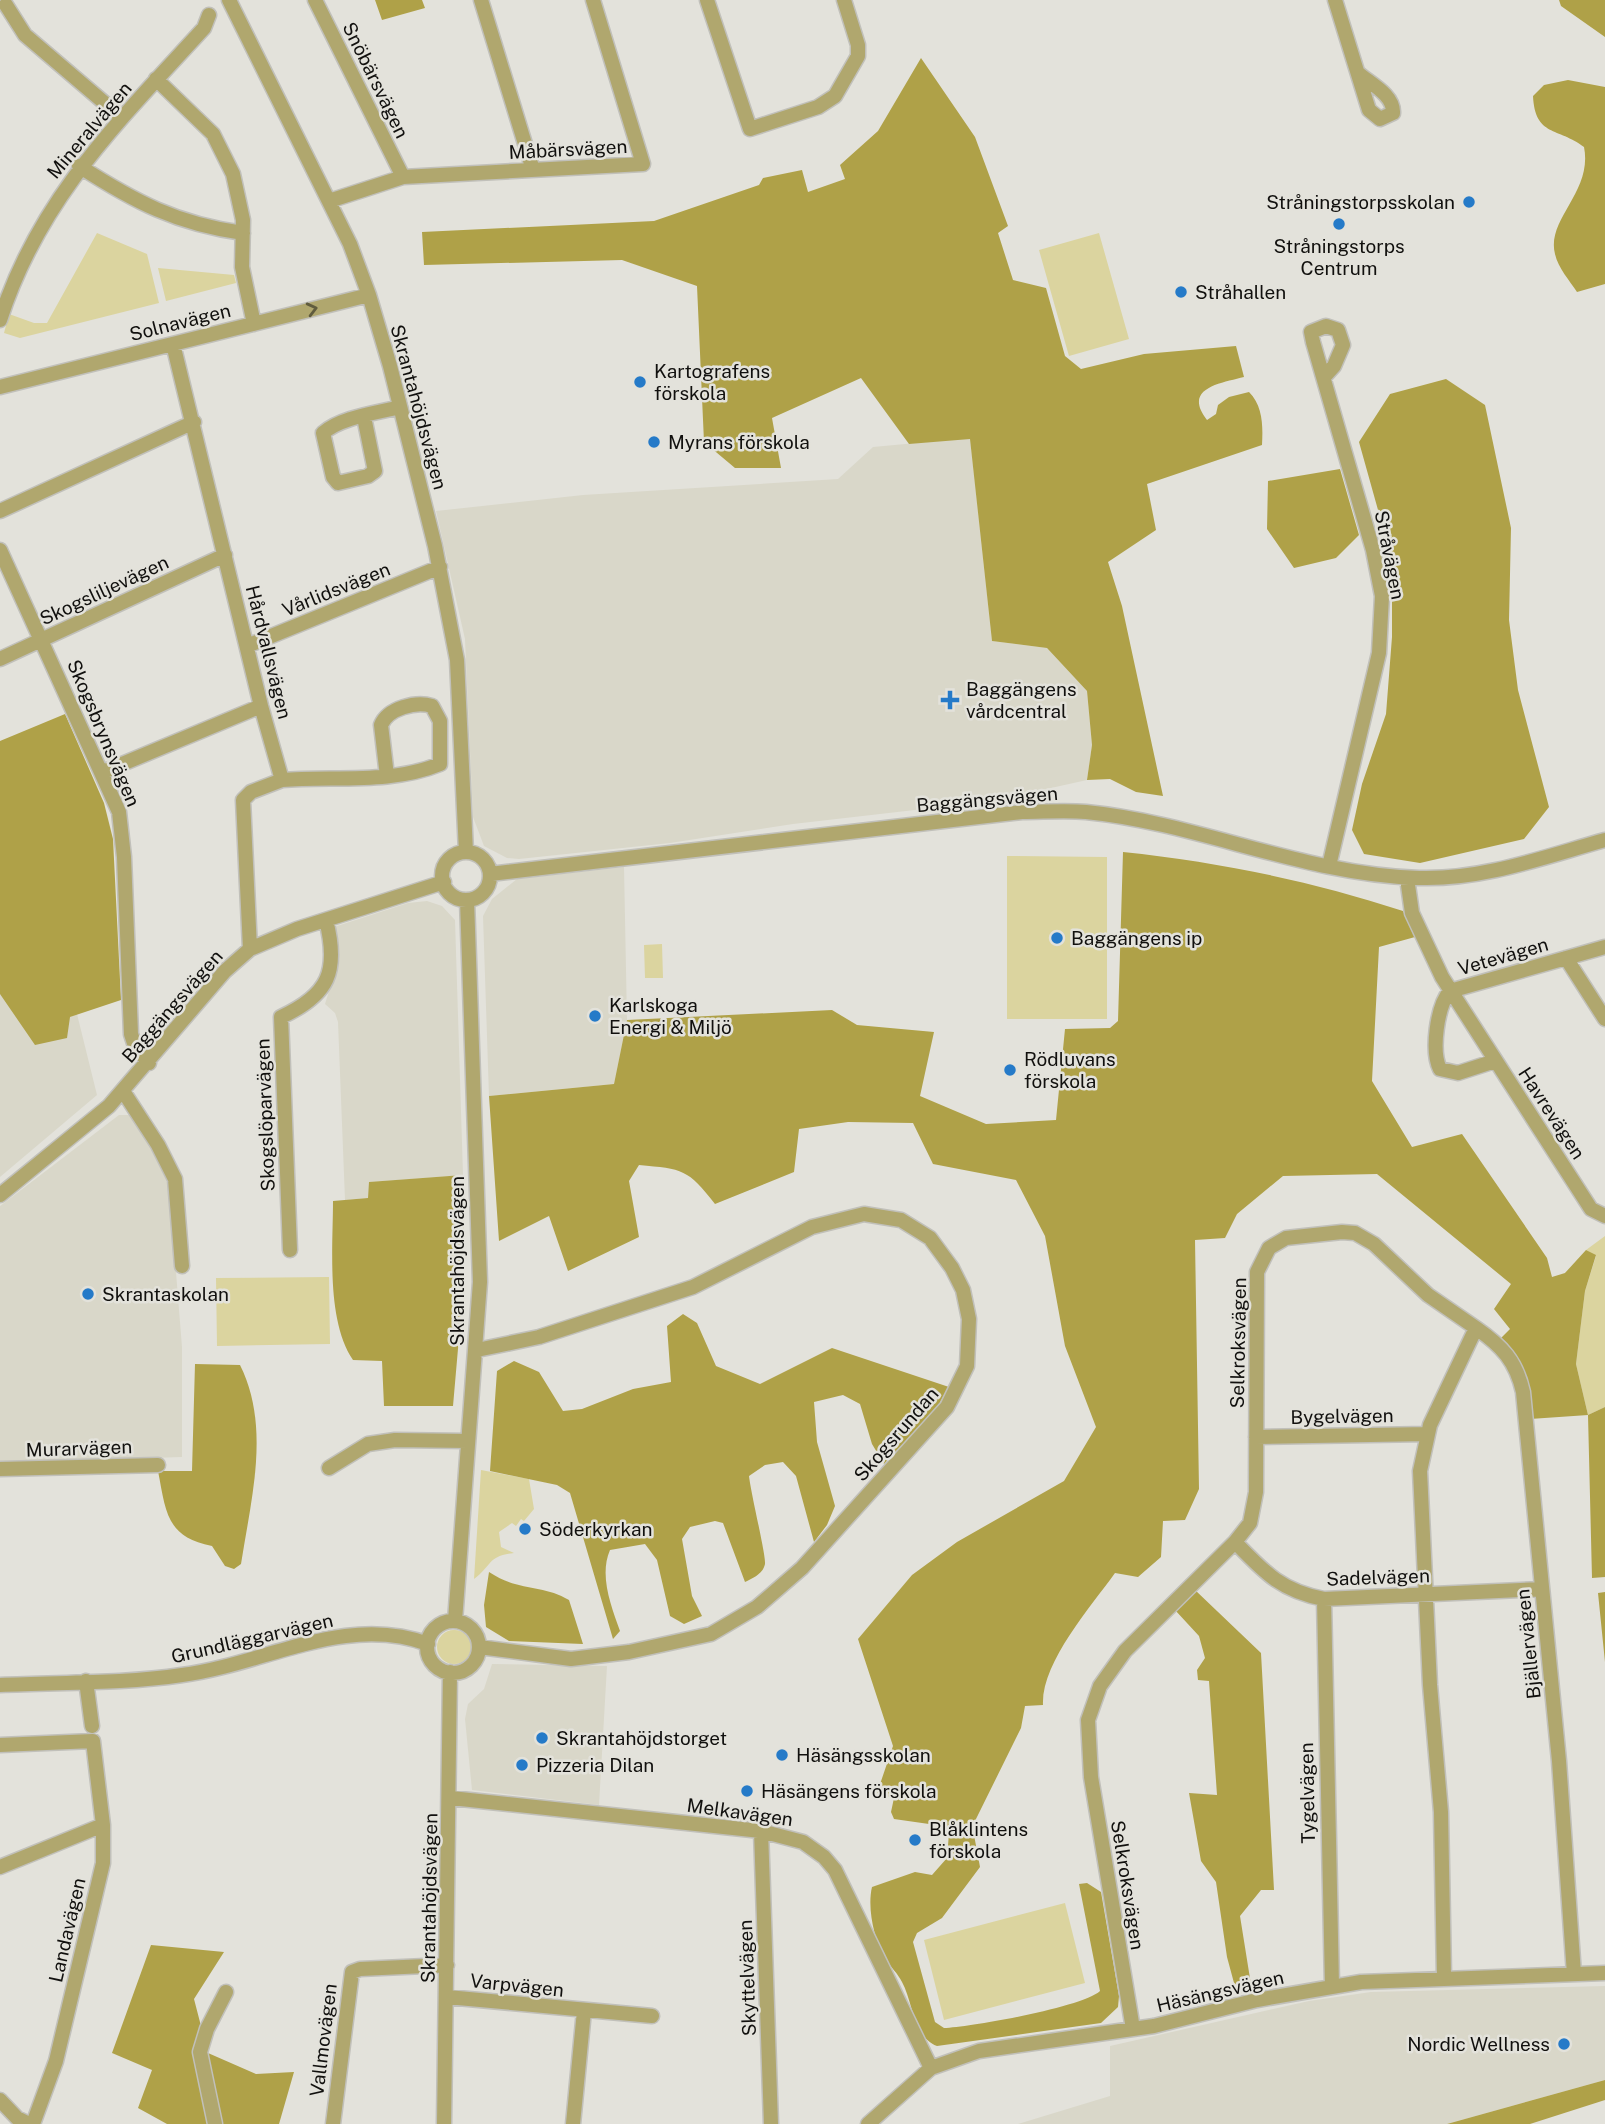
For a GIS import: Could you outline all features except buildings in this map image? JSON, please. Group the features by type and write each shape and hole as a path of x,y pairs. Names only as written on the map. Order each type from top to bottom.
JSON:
{"street":[{"name":"Skrantahöjdsvägen","path":"229,0 329,201 369,295 440,567 457,660 466,852"},
{"name":"Snöbärsvägen","path":"315,0 403,177"},
{"path":"481,0 533,170"},
{"name":"Måbärsvägen","path":"329,201 403,177 643,164 593,0"},
{"path":"707,0 750,129 818,107 835,96 858,56 858,45 844,0"},
{"path":"1335,0 1358,73"},
{"path":"9,4 25,35 121,117"},
{"name":"Mineralvägen","path":"0,320 3,303 33,240 79,166 204,28 209,15"},
{"path":"156,79 196,115 219,143 240,197 242,267 254,324"},
{"path":"79,166 132,200 163,213 190,223 243,233"},
{"name":"Solnavägen","path":"0,387 369,295"},
{"name":"Hårdvallsvägen","path":"173,344 261,706 282,780"},
{"name":"Stråvägen","path":"1324,377 1373,550 1382,606 1379,653 1329,866"},
{"path":"364,417 375,471 368,477 338,483 333,477 323,433 329,428 364,417 400,407"},
{"path":"0,511 194,422"},
{"name":"Skogsbrynsvägen","path":"0,550 103,772 123,829 131,1034 135,1046 149,1062"},
{"name":"Skogsliljevägen","path":"0,659 225,555"},
{"name":"Vårlidsvägen","path":"247,646 440,567"},
{"path":"250,949 243,800 251,792 282,780 387,776 416,772 440,764 440,721 432,706 423,703 398,710 384,718 381,725 387,776"},
{"path":"103,772 261,706"},
{"name":"Baggängsvägen","path":"490,874 977,816 1068,811 1142,821 1359,873 1408,878 1473,875 1605,840"},
{"path":"466,852 484,860 490,874 484,892 467,900 453,895 444,882 443,872 448,861 466,852"},
{"name":"Havrevägen","path":"1408,878 1412,913 1450,991 1591,1209 1605,1216"},
{"name":"Baggängsvägen","path":"0,1195 92,1122 149,1062 225,971 250,949 326,920 444,882"},
{"name":"Skrantahöjdsvägen","path":"456,1621 480,1282 467,900"},
{"name":"Skogslöparvägen","path":"290,1250 281,1017 306,1003 324,986 333,956 326,920"},
{"name":"Vetevägen","path":"1450,991 1605,947"},
{"name":"Vetevägen","path":"1566,958 1605,1019"},
{"name":"Havrevägen","path":"1450,991 1441,1009 1436,1055 1440,1069 1458,1073 1495,1061"},
{"path":"123,1091 158,1145 175,1179 182,1266"},
{"name":"Skogsrundan","path":"477,1350 539,1337 693,1287 812,1227 864,1214 901,1220 930,1238 952,1268 963,1290 970,1319 967,1366 947,1407 802,1568 757,1607 711,1634 629,1652 571,1659 479,1647"},
{"name":"Selkroksvägen","path":"1133,2029 1089,1765 1088,1720 1100,1686 1125,1651 1235,1542 1250,1523 1255,1507 1256,1286 1262,1258 1277,1241 1293,1236 1342,1231 1364,1237 1428,1294 1476,1328"},
{"path":"1444,1977 1441,1812 1419,1484 1427,1434 1476,1328"},
{"name":"Bjällervägen","path":"1476,1328 1505,1350 1520,1378 1542,1589 1574,1974"},
{"name":"Bygelvägen","path":"1256,1437 1427,1434"},
{"path":"329,1468 368,1444 395,1440 468,1441"},
{"name":"Murarvägen","path":"0,1469 158,1465"},
{"name":"Sadelvägen","path":"1235,1542 1280,1584 1292,1591 1324,1599 1542,1589"},
{"name":"Tygelvägen","path":"1324,1599 1332,1986"},
{"path":"456,1621 472,1629 479,1647 470,1666 450,1672 439,1668 432,1660 428,1644 437,1627 456,1621"},
{"name":"Grundläggarvägen","path":"0,1685 153,1678 205,1672 301,1644 346,1636 399,1638 428,1644"},
{"name":"Skrantahöjdsvägen","path":"444,2124 451,1798 450,1672"},
{"name":"Landavägen","path":"31,2124 56,2062 103,1863 103,1825 86,1681"},
{"path":"0,1745 93,1734"},
{"name":"Melkavägen","path":"451,1798 761,1831 803,1842 835,1870 931,2068"},
{"path":"0,1867 103,1825"},
{"name":"Skyttelvägen","path":"761,1831 771,2124"},
{"name":"Vallmovägen","path":"333,2124 352,1972 360,1969 447,1965"},
{"name":"Häsängsvägen","path":"868,2124 931,2068 979,2051 1133,2029 1332,1986 1444,1977 1605,1973"},
{"path":"215,2124 211,2094 202,2069 201,2046 226,1992"},
{"name":"Varpvägen","path":"447,1997 652,2016"},
{"name":"Varpvägen","path":"573,2124 584,2011"},
{"path":"0,2100 18,2118 31,2124"}],"shaded area":[{"path":"375,0 422,0 425,8 382,20"},
{"path":"1559,0 1605,0 1605,37 1561,6"},
{"path":"921,58 975,137 1008,226 998,233 1013,280 1046,288 1065,356 1081,369 1144,354 1236,346 1244,377 1207,389 1199,401 1200,409 1207,420 1216,414 1218,405 1229,397 1249,392 1260,410 1262,445 1147,484 1156,530 1108,562 1122,606 1163,796 1136,792 1110,779 1087,780 1092,745 1087,691 1047,648 992,641 970,439 909,444 861,378 772,418 781,468 735,468 704,442 697,286 622,260 424,265 422,232 654,221 759,185 763,178 802,170 808,192 845,179 840,165 878,131"},
{"path":"1568,80 1605,87 1605,284 1577,292 1559,264 1554,241 1557,229 1582,178 1584,147 1543,125 1538,118 1533,96 1544,85"},
{"path":"97,233 147,254 159,303 20,338 4,333 9,314 34,323 47,323"},
{"path":"1099,233 1129,339 1069,356 1039,250"},
{"path":"158,268 234,275 236,283 166,301"},
{"path":"1446,379 1485,405 1511,528 1509,620 1518,690 1549,807 1524,839 1420,863 1364,854 1352,830 1362,784 1386,714 1392,637 1392,560 1359,442 1390,394"},
{"path":"970,438 992,641 1047,648 1087,691 1092,745 1087,780 993,801 793,824 670,843 519,859 507,858 484,846 473,817 465,639 436,511 583,495 838,479 873,447"},
{"path":"1340,469 1359,535 1336,558 1294,568 1267,529 1268,481"},
{"path":"65,714 104,803 113,839 121,1000 70,1017 67,1038 35,1045 0,994 0,741"},
{"path":"1123,852 1264,874 1403,911 1415,937 1379,947 1372,1081 1412,1147 1462,1134 1547,1258 1552,1277 1565,1273 1586,1250 1596,1255 1585,1291 1576,1364 1588,1415 1530,1419 1521,1364 1500,1339 1510,1329 1494,1309 1511,1284 1377,1174 1283,1176 1237,1214 1225,1238 1195,1240 1199,1489 1185,1520 1163,1521 1161,1557 1138,1577 1115,1573 1069,1636 1050,1672 1044,1689 1043,1705 1025,1706 1021,1728 976,1819 974,1835 980,1867 942,1918 917,1933 913,1942 935,2022 944,2028 1001,2020 1090,1997 1100,1991 1079,1884 1087,1883 1101,1892 1119,1996 1118,2007 1101,2023 937,2046 923,2035 918,2027 906,1990 878,1944 870,1905 872,1887 915,1872 932,1875 947,1858 949,1833 929,1824 894,1819 891,1812 894,1798 877,1793 893,1746 858,1639 912,1575 957,1542 1064,1481 1096,1427 1065,1346 1045,1236 1016,1180 933,1164 913,1123 848,1122 799,1129 794,1172 715,1204 691,1177 675,1170 639,1165 629,1181 639,1237 568,1271 549,1216 499,1241 489,1096 614,1084 627,1020 832,1010 857,1025 934,1032 920,1096 986,1124 1056,1120 1065,1029 1110,1028 1118,1021"},
{"name":"Baggängens ip","path":"1007,856 1107,857 1107,1019 1007,1019"},
{"path":"624,867 627,1020 614,1084 489,1096 483,916 492,899 517,879"},
{"path":"427,901 442,906 455,920 463,1175 370,1182 368,1198 345,1200 338,1022 335,1013 325,1004 334,975 338,948 334,927 408,903"},
{"path":"662,944 663,978 645,978 644,945"},
{"path":"0,994 70,1017 77,1014 97,1095 0,1177"},
{"name":"Skrantaskolan","path":"119,1115 131,1115 163,1165 169,1185 182,1347 182,1457 0,1463 0,1206"},
{"path":"463,1175 464,1280 453,1406 384,1406 382,1361 353,1360 338,1325 332,1261 333,1201 368,1198 369,1182"},
{"path":"1605,1236 1605,1407 1588,1415 1576,1364 1585,1291 1596,1256 1586,1250"},
{"path":"329,1277 330,1344 217,1346 216,1278"},
{"path":"683,1314 697,1323 716,1366 760,1384 832,1348 949,1387 936,1409 884,1464 872,1444 860,1404 843,1395 814,1402 817,1442 835,1506 827,1525 814,1542 796,1476 783,1462 765,1465 749,1476 765,1558 760,1573 745,1582 723,1523 715,1521 690,1527 682,1539 692,1596 702,1616 684,1624 670,1616 657,1560 645,1544 610,1550 606,1580 620,1631 613,1639 570,1493 557,1485 490,1471 497,1371 514,1361 539,1372 563,1411 582,1409 633,1389 671,1382 667,1326"},
{"path":"195,1364 240,1365 255,1413 257,1438 253,1489 241,1564 234,1569 225,1566 212,1546 197,1542 177,1529 166,1510 158,1471 192,1471"},
{"path":"1605,1407 1605,1577 1592,1578 1588,1415"},
{"path":"481,1470 529,1479 534,1509 524,1521 521,1519 516,1526 512,1523 499,1532 501,1547 514,1553 494,1559 474,1579"},
{"path":"489,1572 510,1583 550,1592 569,1600 583,1644 509,1641 486,1627 484,1605"},
{"path":"1195,1590 1261,1653 1274,1890 1261,1890 1240,1916 1252,1991 1237,1994 1227,1957 1216,1882 1201,1861 1189,1793 1217,1795 1209,1681 1198,1680 1197,1670 1205,1658 1199,1636 1175,1610"},
{"path":"1605,1592 1605,1662 1598,1593"},
{"path":"454,1630 466,1635 471,1647 466,1659 454,1664 442,1659 437,1647 442,1635"},
{"path":"492,1664 607,1666 599,1805 472,1790 465,1719 468,1704 484,1689"},
{"path":"1065,1903 1085,1983 944,2020 924,1940"},
{"path":"151,1945 224,1952 194,1999 208,2053 256,2074 294,2072 279,2124 167,2124 138,2108 152,2070 112,2053"},
{"path":"1605,1986 1605,2080 1447,2124 1018,2124 1110,2096 1110,2046 1309,2001 1371,1992"},
{"path":"1605,2080 1605,2100 1530,2124 1447,2124"}],"place":[{"name":"Stråningstorpsskolan","path":"1469,202"},
{"name":"Stråningstorps Centrum","path":"1339,224"},
{"name":"Stråhallen","path":"1181,292"},
{"name":"Kartografens förskola","path":"640,382"},
{"name":"Myrans förskola","path":"654,442"},
{"name":"Baggängens vårdcentral","path":"950,700"},
{"name":"Baggängens ip","path":"1057,938"},
{"name":"Karlskoga Energi & Miljö","path":"595,1016"},
{"name":"Rödluvans förskola","path":"1010,1070"},
{"name":"Skrantaskolan","path":"88,1294"},
{"name":"Söderkyrkan","path":"525,1529"},
{"name":"Skrantahöjdstorget","path":"542,1738"},
{"name":"Häsängsskolan","path":"782,1755"},
{"name":"Pizzeria Dilan","path":"522,1765"},
{"name":"Häsängens förskola","path":"747,1791"},
{"name":"Blåklintens förskola","path":"915,1840"},
{"name":"Nordic Wellness","path":"1564,2044"}]}
